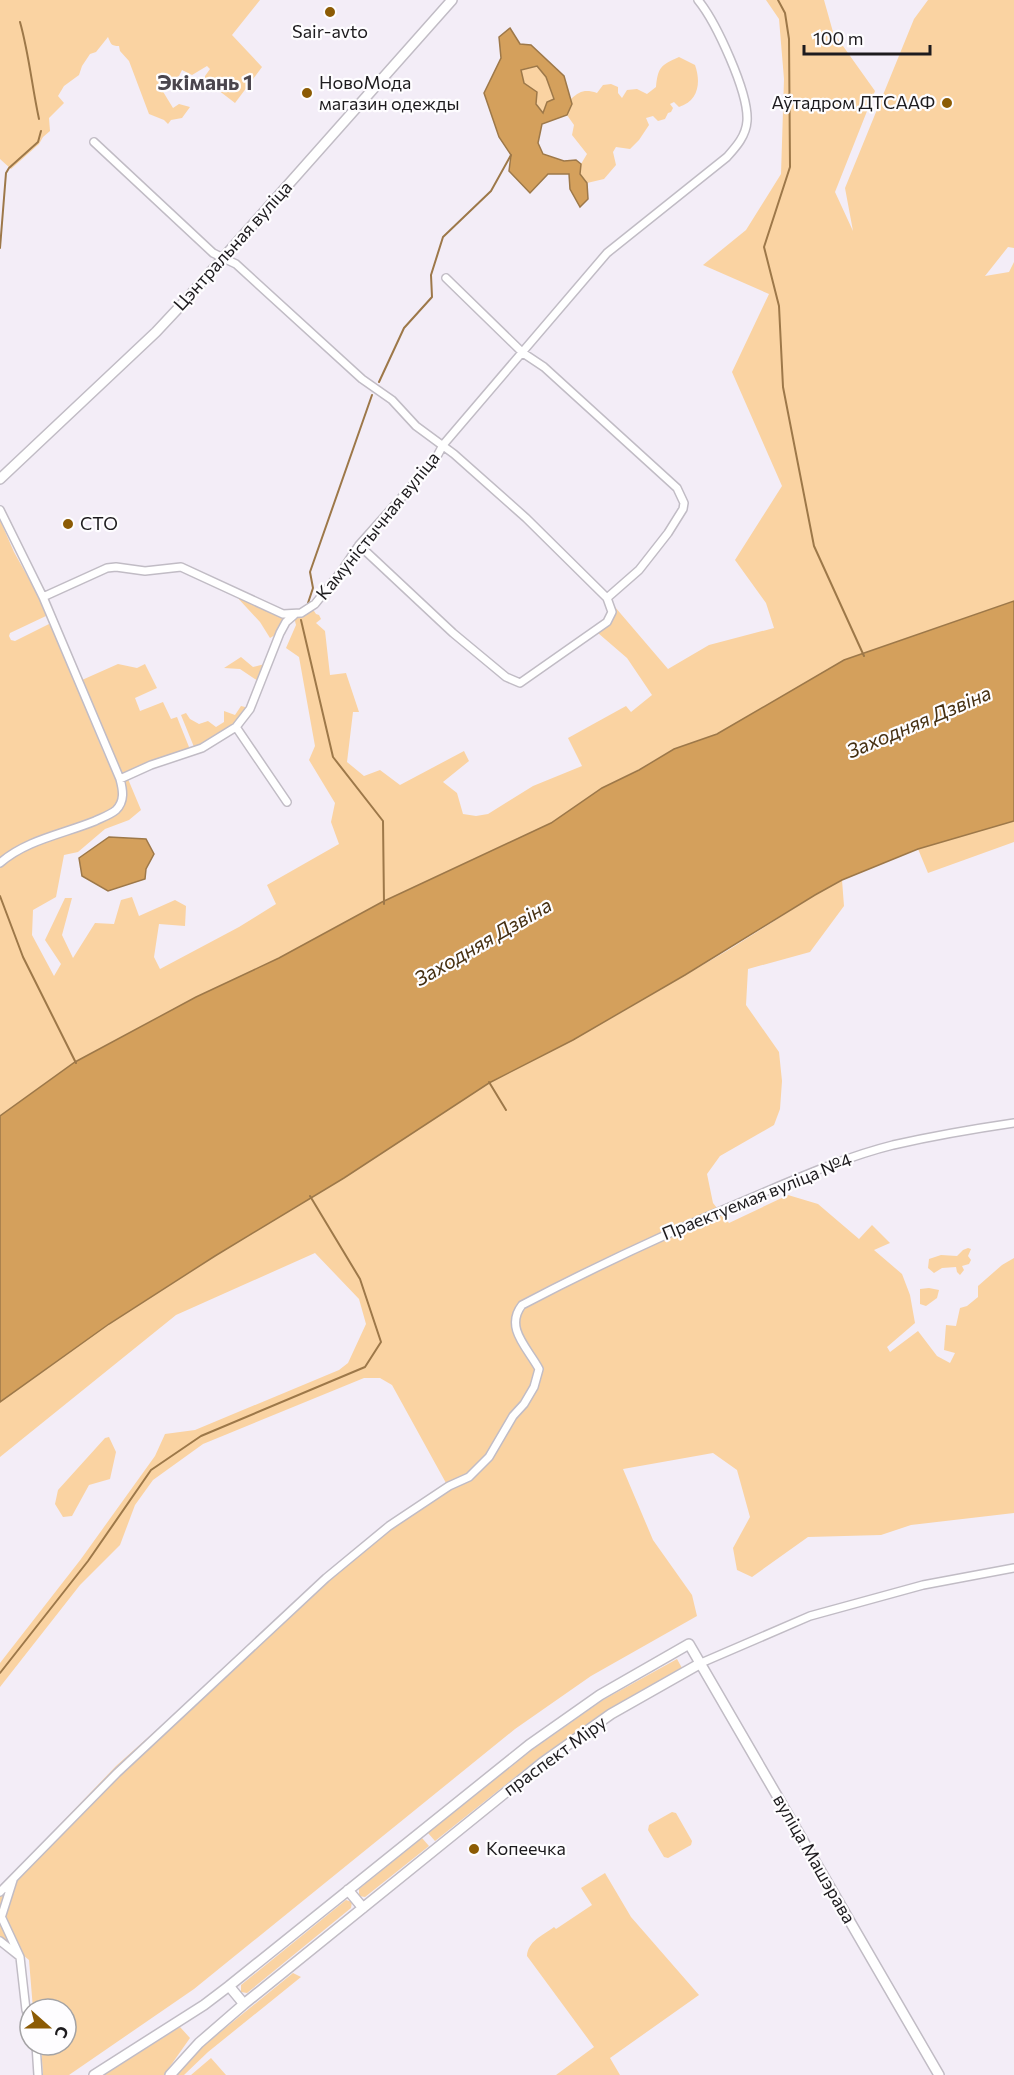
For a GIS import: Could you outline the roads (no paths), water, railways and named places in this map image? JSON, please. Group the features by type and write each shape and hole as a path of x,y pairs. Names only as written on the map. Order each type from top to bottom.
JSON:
{"street":[{"name":"Цэнтральная вуліца","path":"0,479 156,332 452,0"},
{"name":"Камуністычная вуліца","path":"294,615 315,604 359,545 435,460 443,445 607,253 727,157 741,141 747,123 744,96 713,22 698,0"},
{"name":"Камуністычная вуліца","path":"93,142 213,253 236,264 354,372 392,400 411,422 443,445 526,518 607,598"},
{"path":"359,545 453,633 506,677 517,683 524,682 607,622 612,612 607,598 639,570 668,533 684,503 681,493 544,367 523,353 446,279"},
{"path":"0,510 43,597 123,789 122,798 116,810 73,830 12,852 0,863"},
{"path":"43,597 107,568 116,567 145,572 181,567 278,612 294,615"},
{"path":"120,779 151,765 202,748 236,727 250,709 280,633 286,622 294,615"},
{"path":"236,727 287,802"},
{"name":"Праектуемая вуліца №4","path":"14,1879 44,1845 117,1773 326,1578 388,1527 449,1486 469,1477 489,1456 534,1387 539,1370 514,1323 516,1313 522,1305 595,1266 662,1235 818,1170 891,1146 961,1131 1014,1123"},
{"name":"праспект Міру","path":"170,2075 198,2043 243,2004 542,1763 611,1714 700,1663 810,1616 923,1584 1014,1568"},
{"name":"праспект Міру","path":"94,2075 230,1986 529,1745 600,1695 689,1644"},
{"name":"вуліца Машэрава","path":"689,1644 939,2075"},
{"path":"0,1892 14,1879"},
{"path":"14,1879 0,1917 20,1957 25,1997"},
{"path":"348,1890 363,1908"},
{"path":"0,1941 20,1957"},
{"path":"230,1986 243,2004"},
{"path":"37,2057 38,2075"}],"water":[{"path":"510,28 520,44 531,45 564,76 572,104 567,115 542,124 538,143 543,154 564,161 576,160 581,164 580,174 587,183 588,199 580,207 570,189 569,174 548,174 530,193 509,171 511,155 499,137 484,93 501,58 499,37","holes":["537,66 546,77 554,99 547,102 543,113 536,104 537,92 524,83 521,70"]},
{"name":"Заходняя Дзвіна","path":"1014,601 1014,821 918,849 842,880 815,895 685,975 573,1040 489,1083 344,1178 215,1256 109,1324 0,1402 0,1116 75,1062 196,997 279,958 382,902 551,823 602,788 674,749 717,734 844,660"},
{"path":"109,837 146,839 154,854 146,869 145,879 108,891 82,876 79,858"}],"waterway":[{"path":"778,0 785,13 789,39 790,167 764,247 779,306 783,387 814,546 864,656"},
{"path":"20,22 39,119"},
{"path":"0,248 6,173 38,142 41,131"},
{"path":"379,382 404,328 432,297 431,275 443,237 491,191 511,155"},
{"path":"308,603 313,588 310,572 372,395"},
{"path":"301,620 333,757 383,821 384,904"},
{"path":"0,896 23,957 76,1063"},
{"path":"489,1082 506,1110"},
{"path":"0,1673 88,1561 151,1470 201,1436 365,1367 381,1342 360,1279 310,1196"}],"place":[{"name":"Sair-avto","path":"330,12"},
{"name":"НовоМода магазин одежды","path":"307,93"},
{"name":"Аўтадром ДТСААФ","path":"947,103"},
{"name":"СТО","path":"68,524"},
{"name":"Копеечка","path":"474,1849"}],"district":[{"name":"Экімань 1","path":"205,83"}]}
